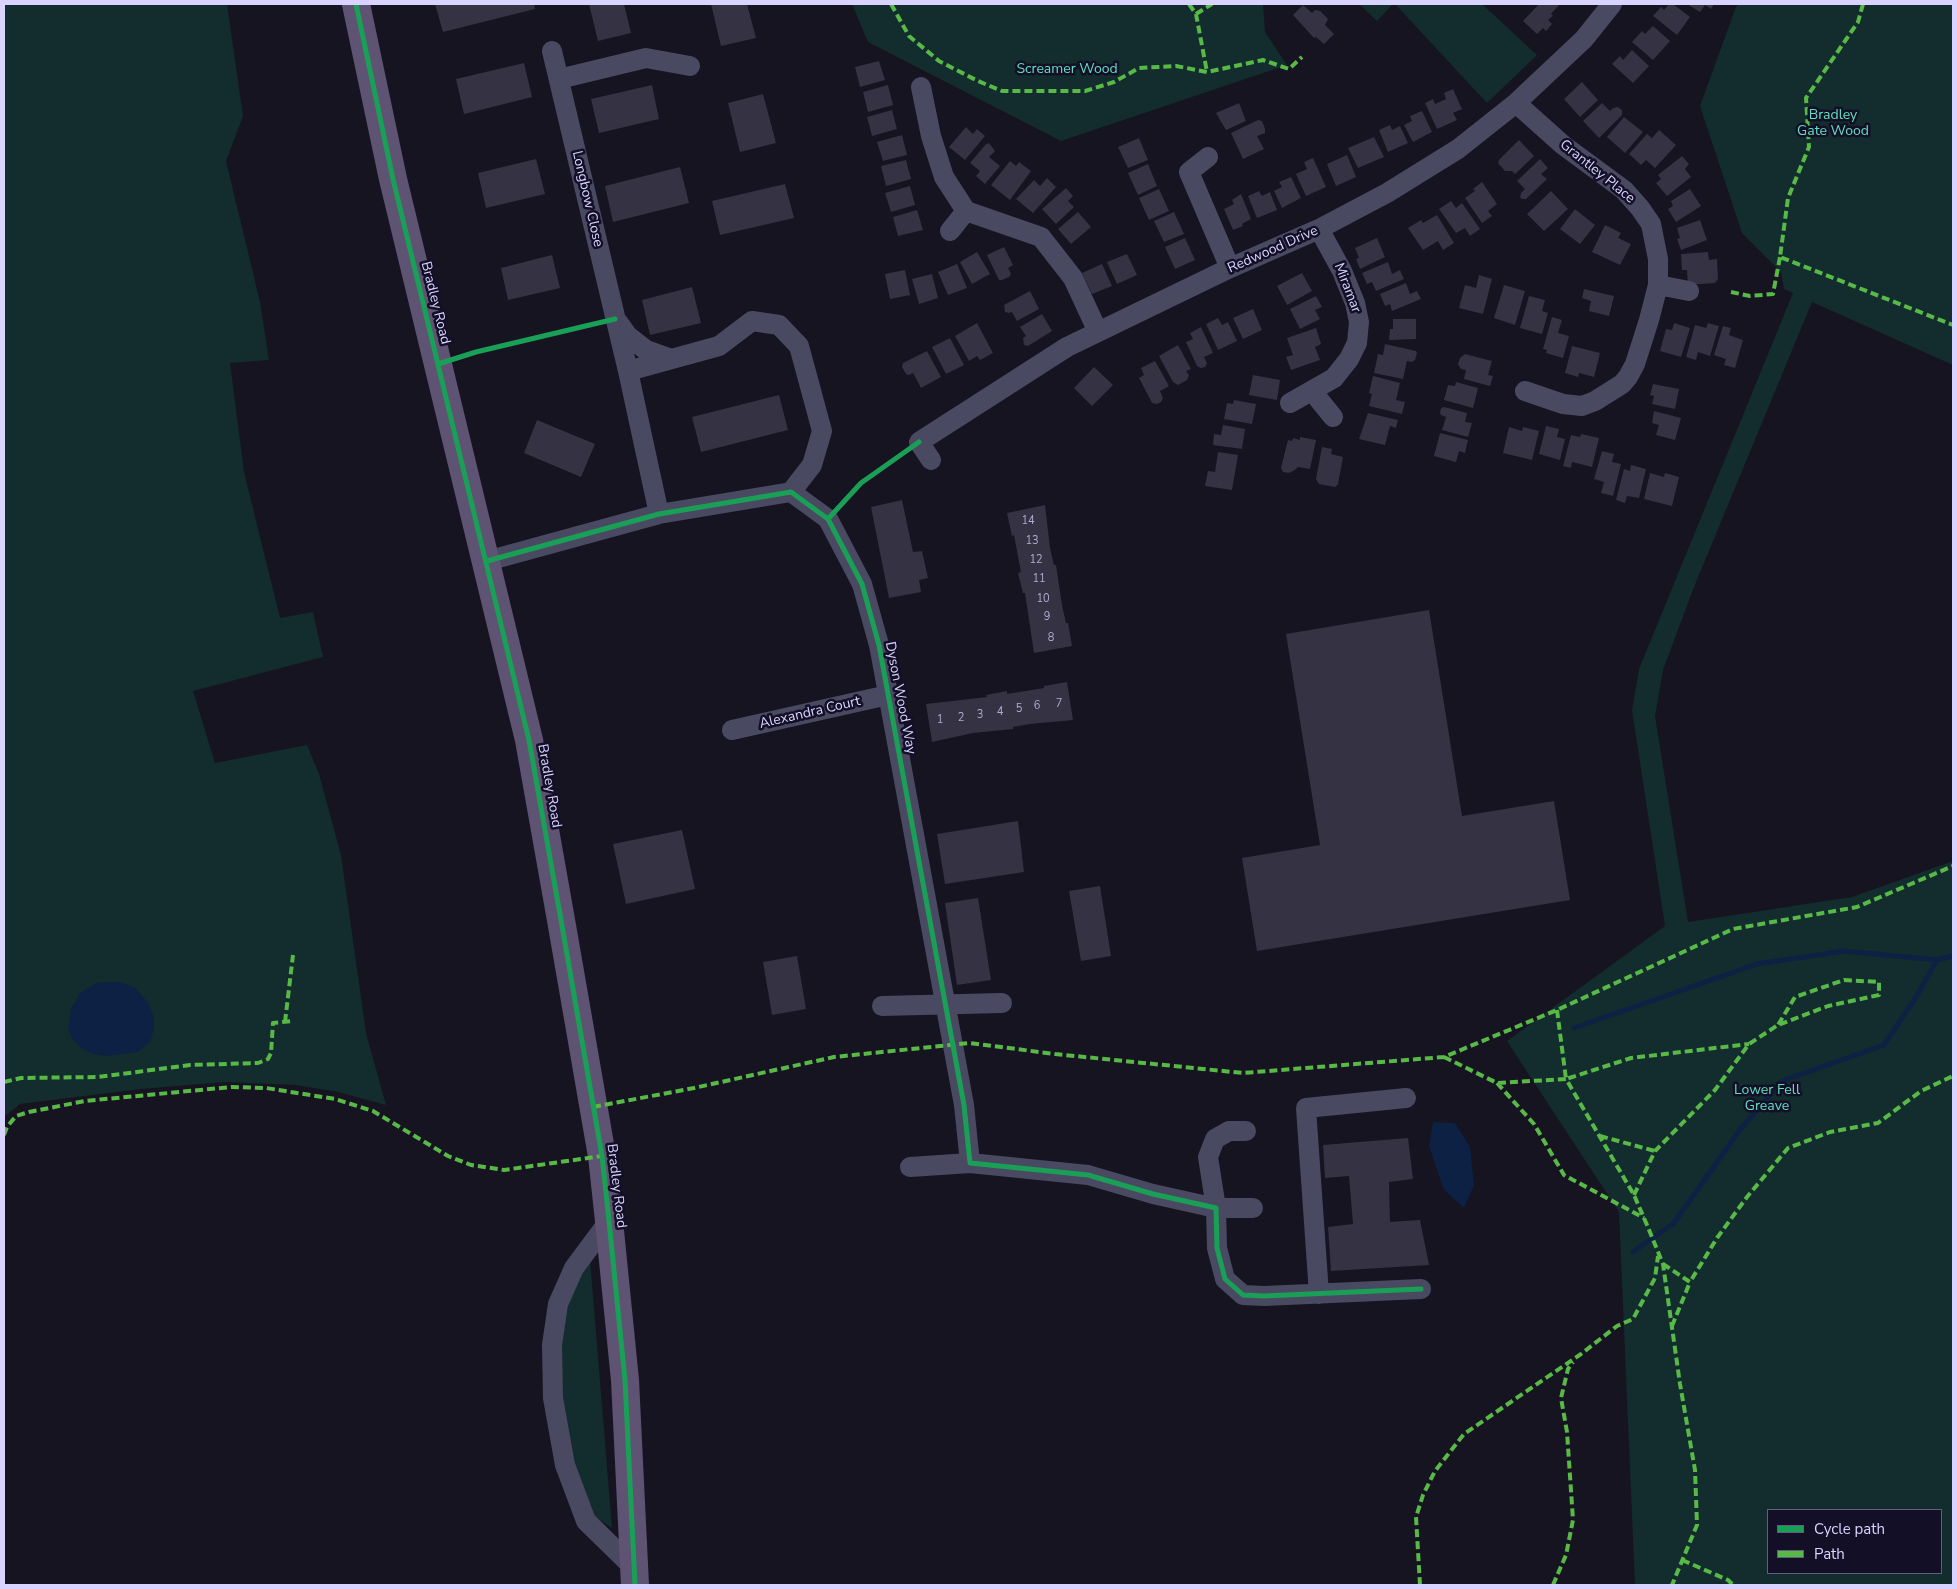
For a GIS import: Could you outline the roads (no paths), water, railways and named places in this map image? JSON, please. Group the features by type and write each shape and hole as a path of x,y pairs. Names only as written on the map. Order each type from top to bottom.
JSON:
{"main road":[{"name":"Bradley Road","path":"356,4 393,179 529,740 593,1107 609,1221 625,1380 635,1577"}],"street":[{"name":"Redwood Drive","path":"931,460 919,442 1067,347 1230,268 1320,230 1387,193 1458,149 1516,103 1584,39 1612,4"},
{"name":"Longbow Close","path":"552,51 616,318 659,514"},
{"path":"559,79 646,58 690,66"},
{"path":"921,87 931,136 944,177 966,211 1040,237 1073,278 1098,332"},
{"name":"Grantley Place","path":"1516,103 1563,145 1624,190 1651,224 1658,259 1658,284 1650,320 1635,364 1622,384 1595,401 1582,406 1563,404 1525,391"},
{"path":"1208,157 1189,172 1230,268"},
{"path":"950,231 966,211"},
{"name":"Miramar","path":"1290,403 1334,378 1349,359 1357,343 1359,322 1355,303 1342,271 1320,230"},
{"path":"1658,284 1689,291"},
{"name":"Longbow Close","path":"616,318 628,336 646,350 671,360"},
{"path":"487,561 659,514 791,492 812,465 822,431 799,346 779,325 752,321 719,346 628,371"},
{"path":"1312,391 1333,417"},
{"name":"Dyson Wood Way","path":"791,492 828,519 862,584 879,645 964,1105 970,1163"},
{"name":"Alexandra Court","path":"732,730 888,695"},
{"path":"882,1006 1002,1003"},
{"path":"1319,1294 1306,1108 1406,1098"},
{"path":"1246,1131 1229,1131 1214,1139 1208,1157 1216,1208 1218,1248 1225,1279 1243,1295 1264,1296 1422,1289"},
{"path":"910,1168 970,1163 1088,1175 1153,1194 1216,1208 1253,1208"},
{"name":"Bradley Road","path":"609,1221 574,1268 558,1304 552,1345 553,1398 564,1465 586,1521 635,1577"}],"water":[{"path":"120,982 136,988 149,1004 154,1018 154,1029 150,1042 138,1052 107,1056 93,1054 81,1048 72,1038 68,1029 71,1009 80,993 97,983"},
{"path":"1433,1122 1455,1123 1470,1147 1474,1185 1464,1208 1444,1190 1429,1146"}],"waterway":[{"path":"1574,1028 1757,964 1844,951 1937,960"},
{"path":"1633,1252 1674,1223 1739,1131 1782,1081 1884,1045 1916,997 1937,960 1953,956"}],"park label":[{"name":"Screamer Wood","path":"1067,70"},
{"name":"Bradley Gate Wood","path":"1833,124"},
{"name":"Lower Fell Greave","path":"1767,1100"}]}
